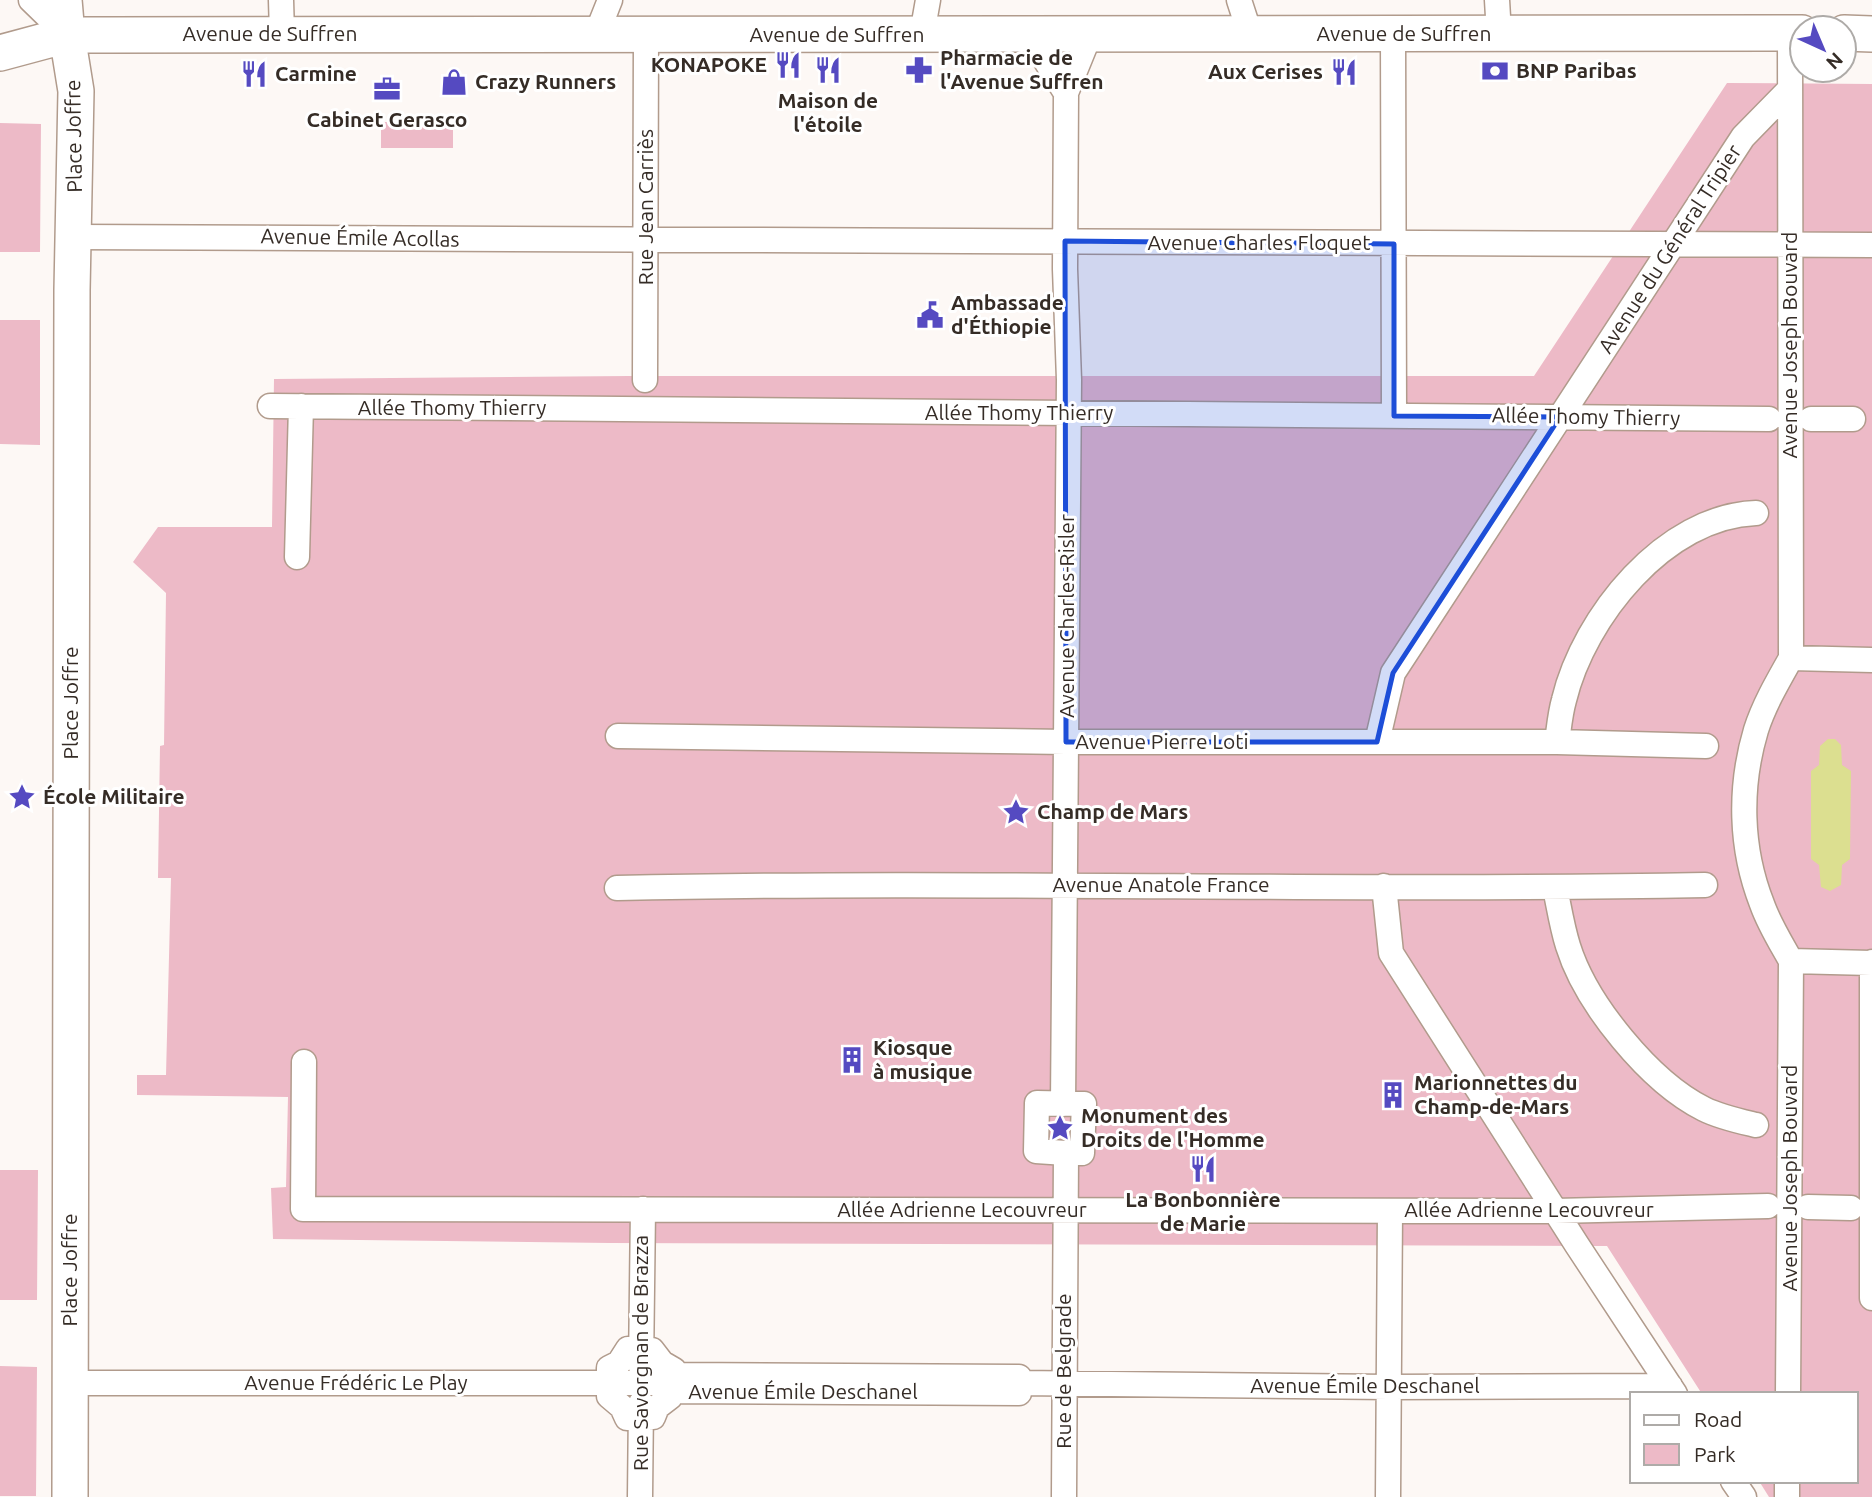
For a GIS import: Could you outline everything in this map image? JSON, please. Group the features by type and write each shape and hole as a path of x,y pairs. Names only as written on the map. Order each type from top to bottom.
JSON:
{"main road":[{"name":"Place Joffre","path":"64,0 76,92 72,290 70,1497"},
{"name":"Avenue de Suffren","path":"0,53 67,36 1393,34 1498,17 1788,33"}],"street":[{"path":"31,0 67,36"},
{"path":"281,0 282,34"},
{"path":"596,35 610,0"},
{"path":"922,34 928,0"},
{"path":"1239,0 1250,34"},
{"path":"1029,34 1064,79 1090,34"},
{"path":"1393,34 1394,416"},
{"name":"Rue Jean Carriès","path":"645,380 646,35"},
{"name":"Avenue Charles-Risler","path":"1063,1104 1069,413 1064,79"},
{"name":"Avenue Joseph Bouvard","path":"1791,84 1791,658"},
{"name":"Avenue du Général Tripier","path":"1377,742 1393,673 1743,137 1790,89"},
{"name":"Avenue Émile Acollas","path":"74,237 646,241"},
{"name":"Avenue Charles Floquet","path":"646,241 1673,243 1872,246"},
{"name":"Allée Thomy Thierry","path":"270,406 1769,419"},
{"path":"297,558 301,406"},
{"path":"1811,419 1853,419"},
{"path":"1557,742 1564,699 1589,638 1632,576 1659,553 1687,535 1717,520 1743,513 1756,513"},
{"path":"1872,660 1791,658 1767,703 1757,729 1747,767 1743,802 1745,835 1762,904 1791,961 1872,962 1872,1298"},
{"name":"Avenue Pierre Loti","path":"618,736 1066,742 1557,742 1706,746"},
{"name":"Avenue Anatole France","path":"617,888 814,884 1555,888 1705,885"},
{"path":"1384,886 1391,953 1672,1390"},
{"path":"1555,888 1568,947 1587,986 1628,1045 1651,1070 1704,1109 1756,1125"},
{"name":"Avenue Joseph Bouvard","path":"1788,1392 1791,961"},
{"name":"Allée Adrienne Lecouvreur","path":"303,1062 303,1209 1555,1211 1768,1206"},
{"path":"1037,1103 1084,1104 1082,1153 1066,1153 1035,1152 1037,1103"},
{"path":"1065,1210 1066,1153"},
{"path":"1808,1207 1851,1208"},
{"name":"Rue Savorgnan de Brazza","path":"640,1497 643,1209"},
{"name":"Rue de Belgrade","path":"1064,1497 1065,1210"},
{"path":"1388,1497 1390,1211"},
{"path":"641,1350 628,1349 622,1360 609,1368 609,1396 622,1407 627,1418 641,1418"},
{"name":"Avenue Émile Deschanel","path":"641,1350 652,1350 662,1363 674,1370 674,1375 1019,1377 1019,1392 670,1391 670,1397 657,1407 653,1417 641,1418"},
{"name":"Avenue Frédéric Le Play","path":"70,1383 641,1383"},
{"name":"Avenue Émile Deschanel","path":"641,1383 1063,1383 1672,1390"}],"highlighted area":[{"path":"1065,241 1394,244 1394,416 1560,417 1393,673 1377,742 1066,742"}],"green space":[{"name":"Champ de Mars","path":"1727,83 1872,84 1872,1497 1769,1497 1760,1483 1858,1483 1858,1392 1701,1392 1607,1246 610,1243 273,1239 271,1188 286,1187 288,1097 137,1095 137,1075 166,1075 171,878 158,878 160,746 164,745 166,593 133,562 158,527 272,527 274,379 629,376 1534,376"},
{"path":"381,122 453,122 453,148 381,148"},
{"path":"0,123 41,124 40,252 0,252"},
{"path":"0,320 40,320 40,445 0,444"},
{"path":"0,1170 38,1170 37,1300 0,1300"},
{"path":"0,1366 37,1367 36,1496 0,1496"}],"shaded area":[{"path":"1828,739 1835,739 1841,745 1842,765 1851,771 1850,859 1842,865 1841,885 1830,891 1821,887 1819,865 1811,859 1811,771 1819,765 1820,746"}],"place":[{"name":"KONAPOKE","path":"788,65"},
{"name":"Maison de l'étoile","path":"828,70"},
{"name":"Pharmacie de l'Avenue Suffren","path":"919,70"},
{"name":"BNP Paribas","path":"1495,71"},
{"name":"Aux Cerises","path":"1344,72"},
{"name":"Carmine","path":"254,74"},
{"name":"Crazy Runners","path":"454,82"},
{"name":"Cabinet Gerasco","path":"387,89"},
{"name":"Ambassade d'Éthiopie","path":"930,315"},
{"name":"École Militaire","path":"22,797"},
{"name":"Champ de Mars","path":"1016,812"},
{"name":"Kiosque à musique","path":"852,1060"},
{"name":"Marionnettes du Champ-de-Mars","path":"1393,1095"},
{"name":"Monument des Droits de l'Homme","path":"1060,1128"},
{"name":"La Bonbonnière de Marie","path":"1203,1169"}]}
